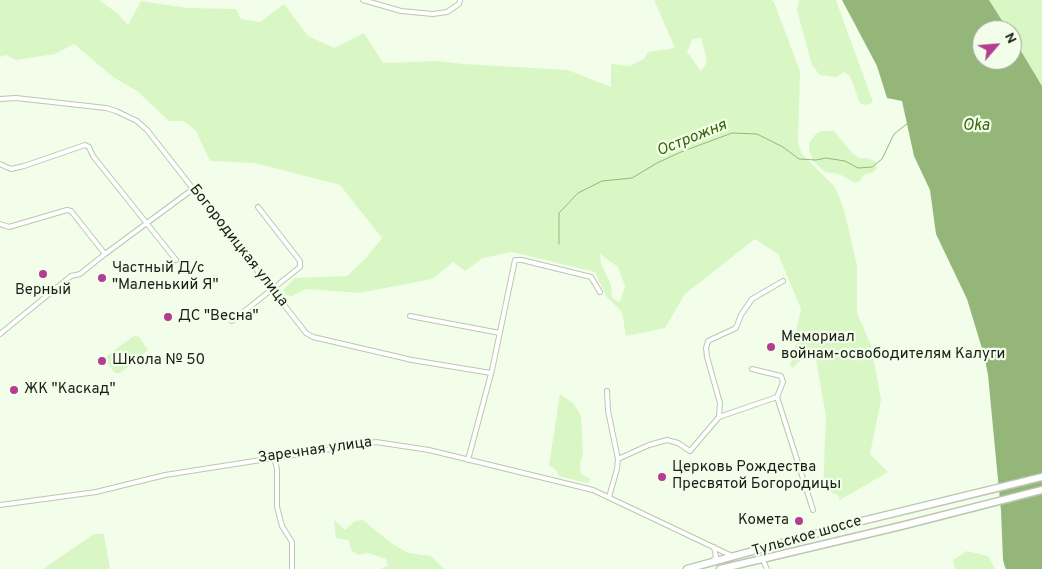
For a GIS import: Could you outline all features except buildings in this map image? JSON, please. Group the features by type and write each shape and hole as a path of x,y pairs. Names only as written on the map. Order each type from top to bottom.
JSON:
{"main road":[{"name":"Тульское шоссе","path":"687,569 862,521 1042,477"},
{"name":"Тульское шоссе","path":"720,569 1042,490"}],"street":[{"path":"363,0 401,11 433,14 447,12 458,4 460,0"},
{"name":"Богородицкая улица","path":"0,99 16,98 106,108 128,116 147,130 306,333 312,337 412,360 491,373"},
{"path":"0,164 11,169 24,166 84,144 176,260"},
{"path":"0,334 71,276 80,274 193,189"},
{"path":"232,321 300,267 300,261 258,207"},
{"path":"0,224 9,227 67,210 71,211 105,254"},
{"path":"468,460 491,373 515,260 522,260 591,277 600,292"},
{"path":"720,417 720,403 707,357 706,348 708,341 736,328 741,315 752,299 783,281"},
{"path":"410,316 500,332"},
{"path":"752,369 776,374 780,376 783,382 777,397 814,510"},
{"path":"607,391 608,411 618,459 609,497"},
{"path":"618,459 648,445 667,440 678,443 690,451 720,417 777,397"},
{"name":"Заречная улица","path":"0,505 96,492 165,475 376,442 428,450 593,490 734,557"},
{"path":"274,457 277,469 277,507 282,526 292,542 292,569"},
{"path":"711,563 716,557 714,547"},
{"path":"762,558 767,569"}],"shaded area":[{"path":"0,0 99,0 117,13 128,25 141,1 188,8 236,9 241,19 260,22 284,4 308,36 334,48 364,33 383,63 439,61 568,70 611,87 611,64 630,66 644,59 648,52 675,48 654,0 771,0 774,2 800,72 798,143 802,154 835,187 844,210 857,265 857,313 871,345 881,400 870,454 888,472 840,500 838,495 823,489 826,417 816,359 812,349 793,368 790,366 795,347 800,339 796,331 801,309 778,254 755,239 685,294 665,328 626,336 622,312 606,296 595,272 512,252 483,258 465,271 453,262 432,279 359,293 306,289 292,296 286,295 283,290 295,278 347,276 367,257 382,238 340,185 255,163 210,161 196,131 184,121 169,121 137,91 113,77 74,44 55,54 16,60 6,55 0,57","holes":["701,37 707,62 701,71 687,52 692,40","600,254 618,267 625,286 620,302 612,298 611,285 601,263"]},
{"path":"799,0 836,0 873,102 866,105 860,103 850,76 844,72 837,77 820,75 812,65 797,10"},
{"path":"989,0 1042,0 1042,86 1022,53 1022,20 1002,20"},
{"path":"821,131 834,131 852,153 859,158 875,161 877,168 872,173 865,174 860,181 855,183 839,174 825,172 814,162 809,150 809,143"},
{"path":"136,336 139,337 148,350 120,373 115,373 106,361 107,356"},
{"path":"560,394 574,404 581,416 583,453 580,464 581,474 590,479 586,483 559,476 556,470 549,465"},
{"path":"334,520 345,530 355,521 363,520 391,543 408,553 431,556 444,569 380,569 388,566 386,559 368,553 358,555 352,551 348,540 336,538"},
{"path":"94,534 104,534 110,569 43,569"},
{"path":"967,551 988,556 995,569 955,569 953,560"}],"water":[{"name":"Oka","path":"842,0 989,0 1002,20 972,20 972,70 1022,70 1022,53 1042,86 1042,569 1006,569 1005,567 988,375 984,355 967,299 936,234 930,190 914,156 902,101 887,98 877,66"}],"waterway":[{"name":"Острожня","path":"559,244 559,213 578,193 602,181 632,178 657,163 681,152 732,133 757,134 783,147 799,159 816,160 826,158 845,161 858,168 872,167 882,159 894,134 908,123"}],"place":[{"name":"Верный","path":"43,274"},
{"name":"Частный Д/с \"Маленький Я\"","path":"102,278"},
{"name":"ДС \"Весна\"","path":"168,317"},
{"name":"Мемориал войнам-освободителям Калуги","path":"771,347"},
{"name":"Школа № 50","path":"102,361"},
{"name":"ЖК \"Каскад\"","path":"14,390"},
{"name":"Церковь Рождества Пресвятой Богородицы","path":"662,477"},
{"name":"Комета","path":"799,521"}]}
